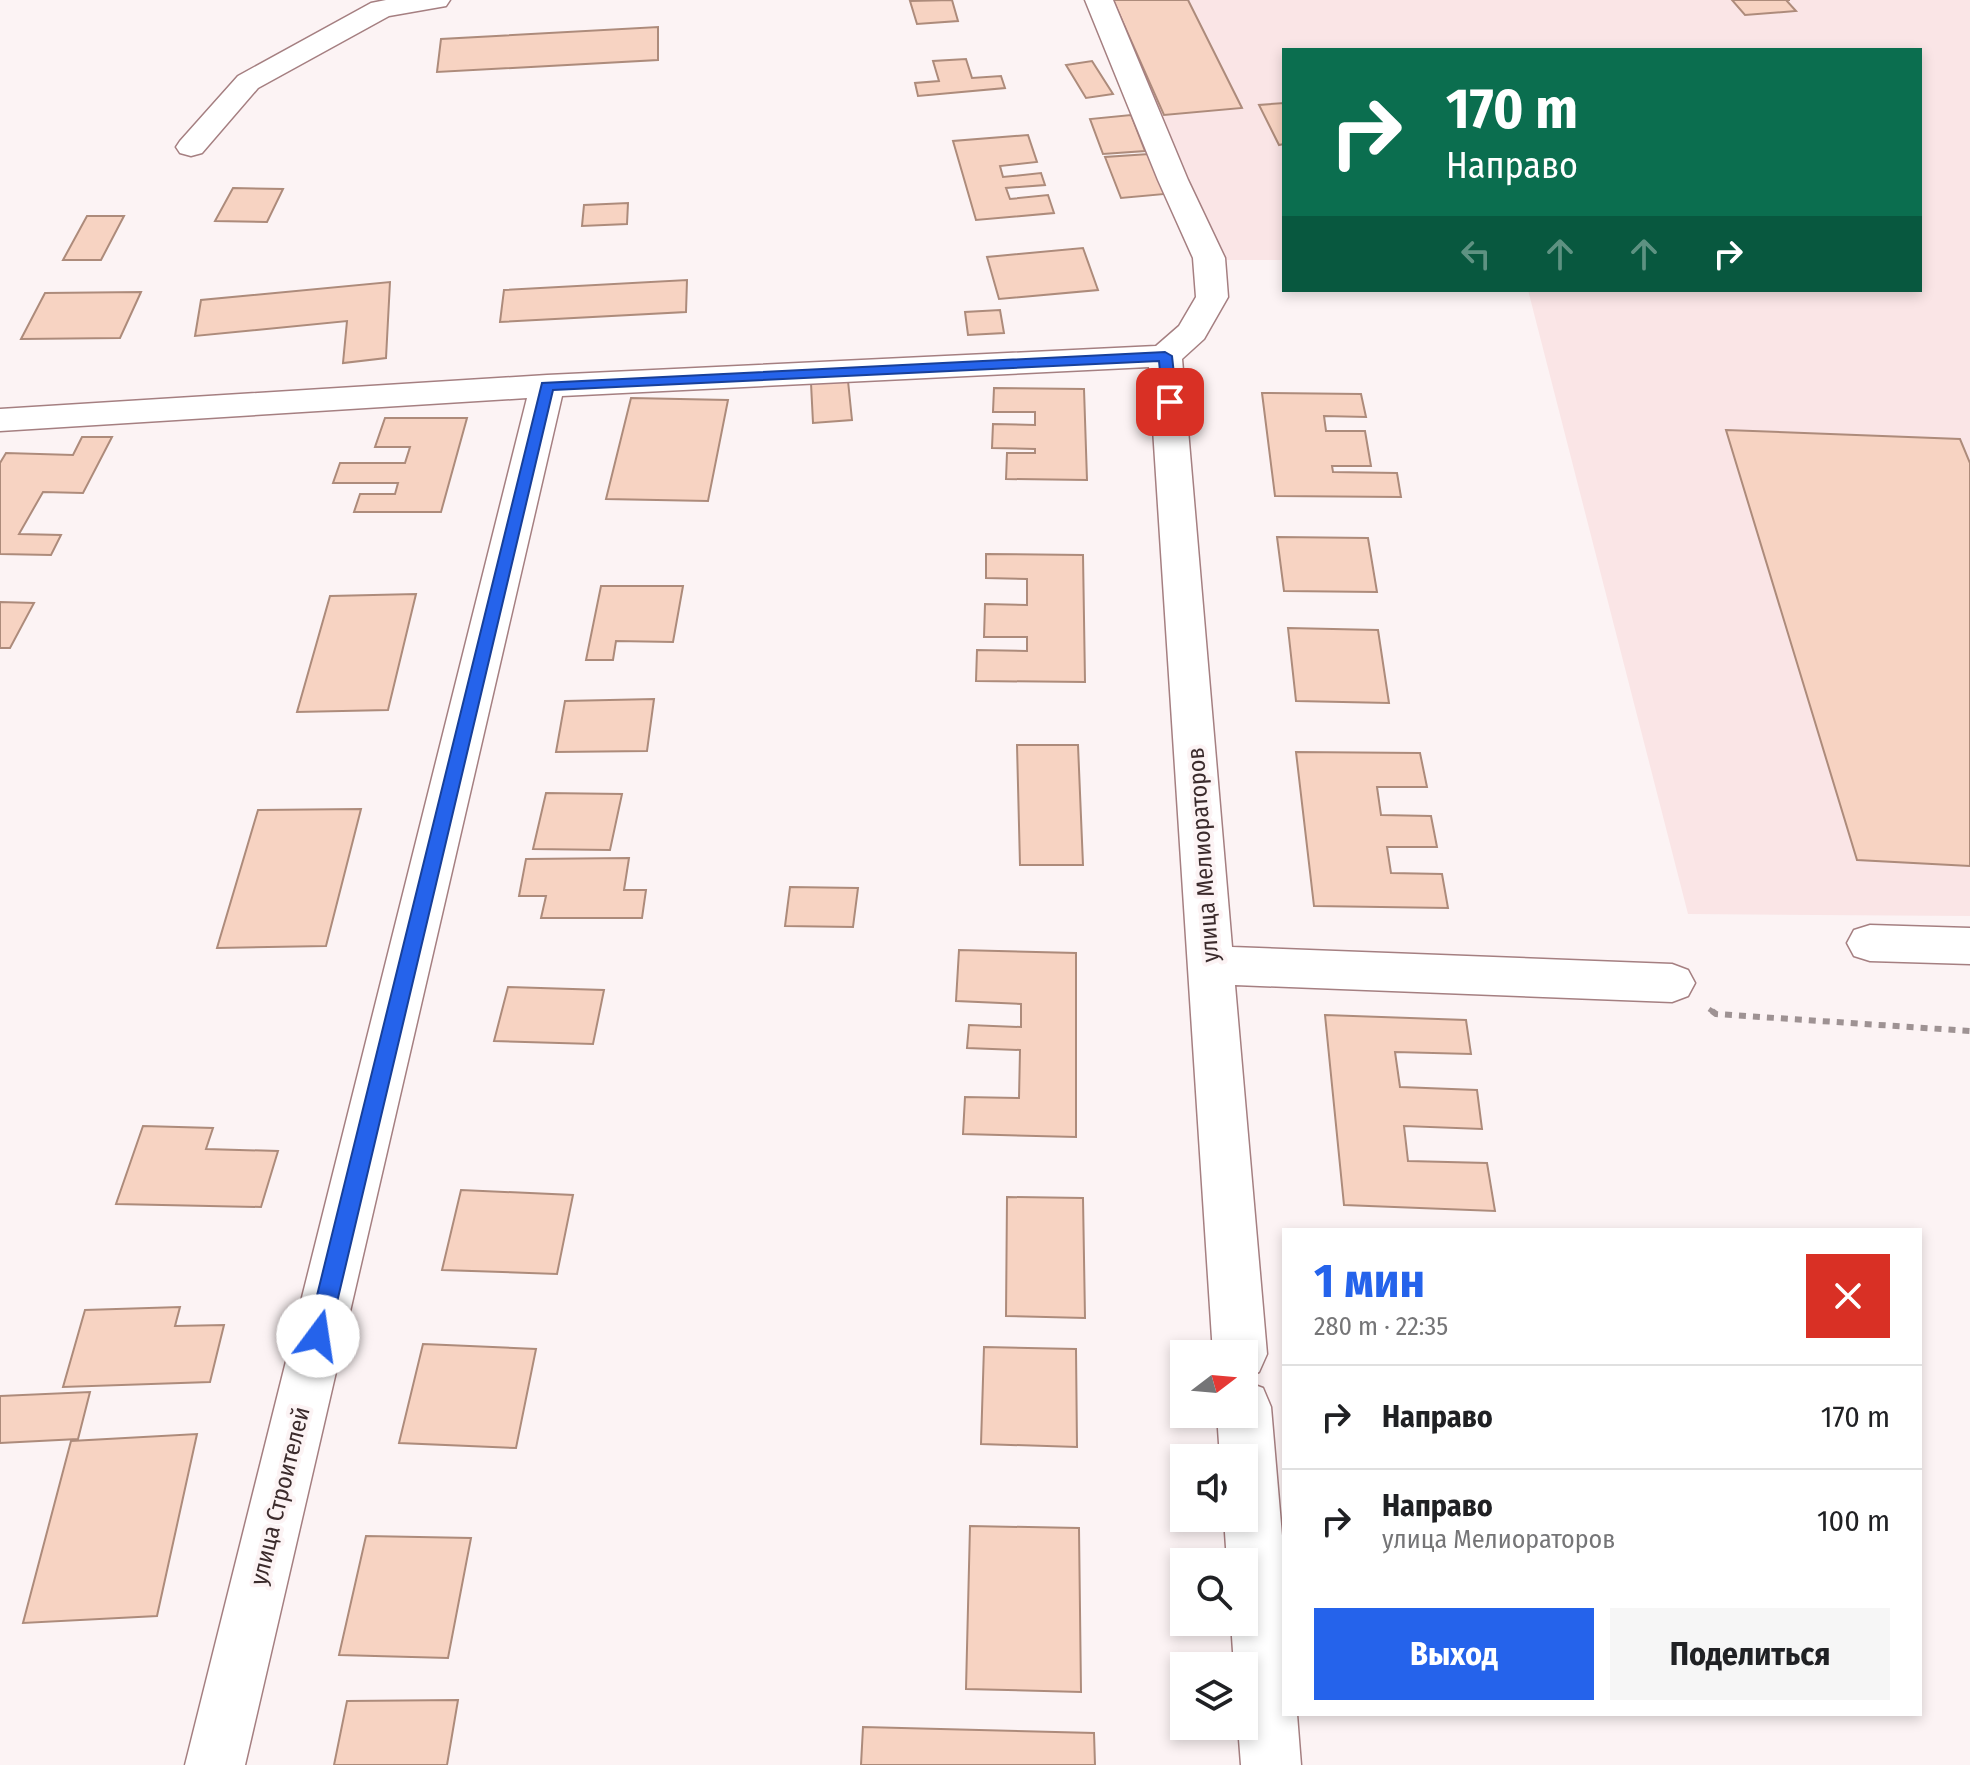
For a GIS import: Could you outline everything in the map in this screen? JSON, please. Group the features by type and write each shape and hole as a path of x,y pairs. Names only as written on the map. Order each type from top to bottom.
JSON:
{"street":[{"path":"191,147 248,82 381,9 436,0"},
{"path":"0,420 547,386 1165,356 1192,332 1212,297 1209,258 1099,0"},
{"name":"улица Мелиораторов","path":"1165,356 1239,1340"},
{"name":"улица Строителей","path":"215,1765 547,386"},
{"path":"1870,943 1970,946"},
{"path":"1211,965 1672,983"},
{"path":"1246,1428 1271,1765"}],"path":[{"path":"1672,983 1716,1014 1970,1031"}],"shaded area":[{"path":"1106,0 1970,0 1970,916 1688,914 1529,292 1922,292 1922,48 1282,48 1282,260 1219,260"}],"building":[{"path":"952,0 958,21 917,24 910,1"},
{"path":"1113,0 1188,0 1242,108 1164,115"},
{"path":"1732,0 1786,0 1796,11 1745,15"},
{"path":"658,27 658,60 437,72 441,39"},
{"path":"966,59 972,78 1001,76 1005,88 918,96 915,83 939,81 933,61"},
{"path":"1092,61 1113,94 1086,98 1066,65"},
{"path":"1282,103 1282,144 1279,145 1259,105"},
{"path":"1131,115 1145,151 1103,154 1090,119"},
{"path":"1028,135 1037,162 1000,166 1003,177 1041,173 1045,185 1006,188 1010,199 1048,195 1054,213 976,220 953,141"},
{"path":"1149,154 1165,194 1121,198 1105,157"},
{"path":"233,188 283,189 267,222 215,221"},
{"path":"628,203 627,224 582,226 584,205"},
{"path":"87,216 124,216 101,260 63,260"},
{"path":"1083,248 1098,290 999,299 987,257"},
{"path":"687,280 686,312 500,322 504,290"},
{"path":"390,282 386,358 343,363 347,321 195,336 201,300"},
{"path":"141,292 120,338 21,339 45,293"},
{"path":"1000,310 1004,333 968,335 965,312"},
{"path":"848,381 852,420 813,423 811,383"},
{"path":"994,388 1084,389 1087,480 1006,479 1007,453 1035,453 1035,449 992,448 993,424 1035,425 1035,412 993,412"},
{"path":"1262,393 1361,394 1366,417 1324,416 1326,431 1365,431 1371,466 1332,466 1333,472 1397,473 1401,497 1275,496"},
{"path":"631,398 728,400 708,501 606,499"},
{"path":"385,418 467,418 441,512 354,512 360,494 395,494 398,483 333,483 340,463 405,463 410,447 375,447"},
{"path":"1726,430 1960,439 1970,463 1970,866 1857,860"},
{"path":"82,437 112,437 83,493 43,492 19,534 61,535 51,555 0,554 0,463 6,453 73,455"},
{"path":"1277,537 1368,538 1377,592 1284,591"},
{"path":"986,554 1083,555 1085,682 976,681 977,650 1027,651 1027,637 984,637 985,604 1027,605 1027,579 986,578"},
{"path":"601,586 683,586 673,642 616,641 613,660 586,660"},
{"path":"416,594 388,710 297,712 330,596"},
{"path":"0,602 34,603 10,648 0,648"},
{"path":"1288,628 1378,630 1389,703 1296,701"},
{"path":"654,699 647,751 556,752 565,701"},
{"path":"1017,745 1078,745 1083,865 1020,865"},
{"path":"1296,752 1420,753 1427,787 1377,787 1381,815 1431,816 1437,847 1387,847 1391,873 1442,874 1448,908 1314,906"},
{"path":"546,793 622,794 610,850 533,849"},
{"path":"361,809 326,946 217,948 258,810"},
{"path":"629,858 624,890 646,890 642,918 541,918 546,896 519,896 526,859"},
{"path":"790,887 858,888 853,927 785,926"},
{"path":"959,950 1076,953 1076,1137 963,1134 965,1097 1019,1098 1020,1050 967,1048 969,1025 1021,1027 1021,1004 956,1001"},
{"path":"508,987 604,990 593,1044 494,1041"},
{"path":"1325,1015 1466,1020 1471,1054 1395,1052 1400,1087 1477,1090 1482,1129 1404,1126 1408,1161 1487,1163 1495,1211 1344,1205"},
{"path":"143,1126 213,1128 206,1149 278,1151 261,1207 116,1204"},
{"path":"461,1190 573,1195 557,1274 442,1270"},
{"path":"1007,1197 1083,1198 1085,1318 1006,1316"},
{"path":"180,1307 175,1326 224,1325 210,1382 63,1387 85,1310"},
{"path":"423,1344 536,1349 516,1448 399,1443"},
{"path":"984,1347 1076,1349 1077,1447 981,1444"},
{"path":"90,1392 78,1439 0,1443 0,1396"},
{"path":"197,1434 157,1616 23,1623 71,1441"},
{"path":"970,1526 1079,1528 1081,1692 966,1689"},
{"path":"366,1536 471,1538 448,1658 339,1655"},
{"path":"458,1700 447,1765 334,1765 347,1701"},
{"path":"863,1727 1094,1733 1095,1765 861,1765"}],"route":[{"path":"318,1336 547,386 1165,356 1170,402"}]}
